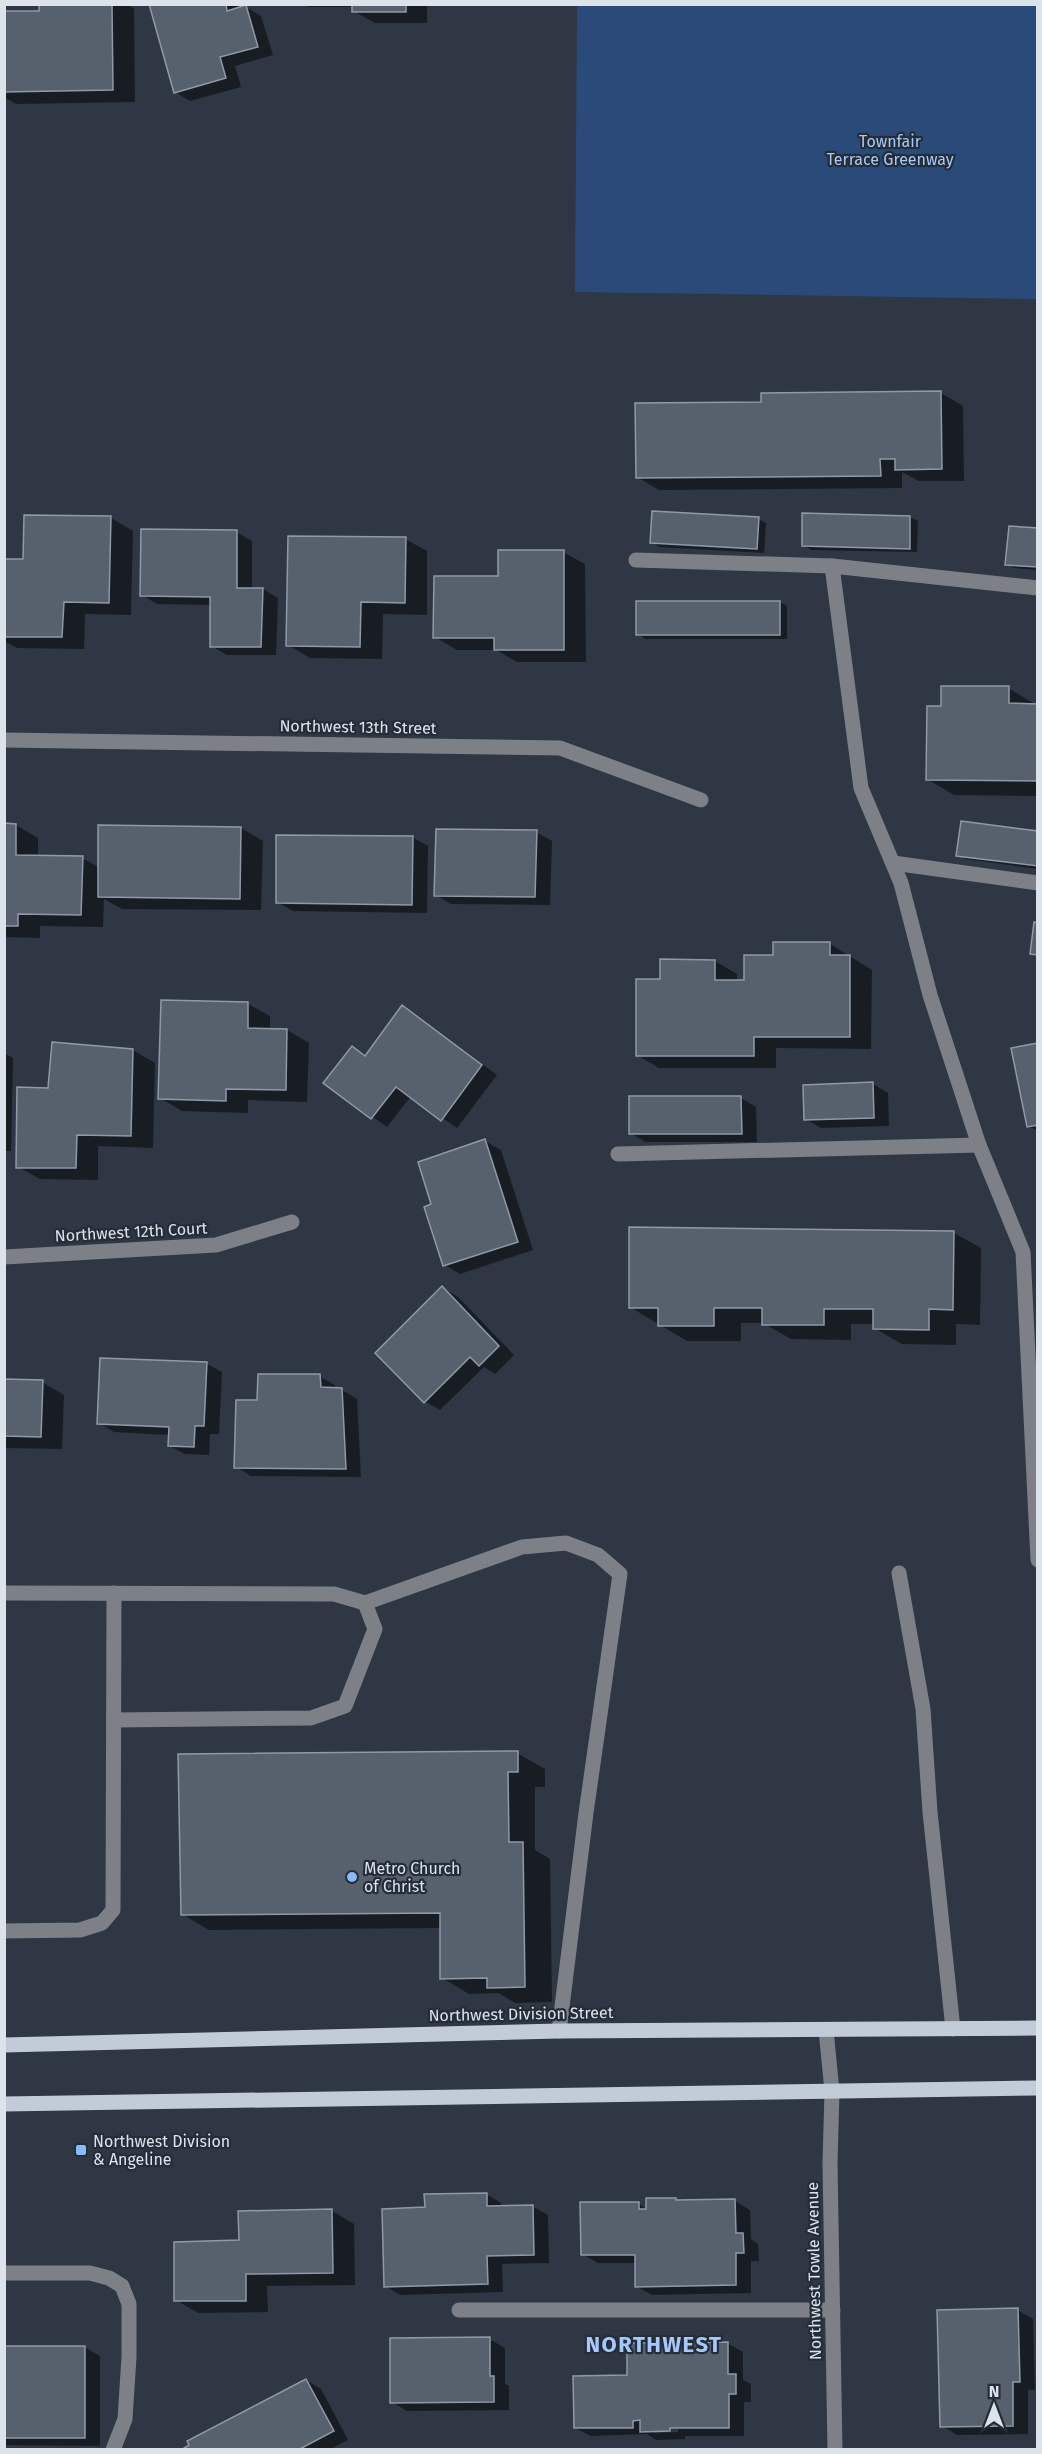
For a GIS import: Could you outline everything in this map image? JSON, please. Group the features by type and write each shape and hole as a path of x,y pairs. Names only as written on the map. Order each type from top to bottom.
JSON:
{"main road":[{"name":"Northwest Division Street","path":"4,2045 559,2031 1038,2028"},
{"path":"4,2104 1038,2088"}],"street":[{"path":"636,560 832,566 1038,588"},
{"path":"832,566 861,788 901,883 930,995 980,1145 1030,1252 1038,1560"},
{"name":"Northwest 13th Street","path":"4,740 560,748 701,800"},
{"path":"893,863 1038,883"},
{"path":"618,1154 980,1145"},
{"name":"Northwest 12th Court","path":"4,1257 216,1245 292,1222"},
{"path":"4,1593 334,1594 365,1603 522,1547 566,1543 597,1555 620,1574 586,1813 559,2031"},
{"path":"899,1573 923,1709 930,1812 953,2029"},
{"path":"4,1931 80,1930 102,1923 113,1910 114,1593"},
{"path":"114,1720 311,1718 345,1706 375,1629 365,1603"},
{"name":"Northwest Towle Avenue","path":"826,2030 832,2091 830,2163 835,2450"},
{"path":"4,2273 90,2273 109,2278 122,2286 129,2304 129,2357 125,2418 113,2450"},
{"path":"459,2310 833,2310"}],"green space":[{"name":"Townfair Terrace Greenway","path":"577,5 1037,5 1037,299 575,292"}],"building":[{"path":"39,4 112,4 113,90 4,92 4,11 39,11"},
{"path":"149,4 226,4 227,11 246,5 258,47 220,57 226,78 174,93"},
{"path":"352,4 406,4 406,12 352,12"},
{"path":"941,391 942,469 895,470 895,459 880,459 881,476 636,478 635,403 761,402 761,393"},
{"path":"652,511 759,517 757,549 650,543"},
{"path":"802,513 910,516 910,549 802,546"},
{"path":"24,515 111,516 109,603 64,602 62,637 4,637 4,559 23,559"},
{"path":"1009,526 1038,528 1038,567 1005,565"},
{"path":"141,529 237,530 237,588 263,588 261,647 210,647 210,597 140,596"},
{"path":"288,536 406,537 405,603 361,602 360,647 286,646"},
{"path":"498,550 564,550 564,650 494,650 494,638 433,638 434,576 498,576"},
{"path":"636,601 780,601 780,635 636,635"},
{"path":"941,686 1009,686 1009,703 1038,704 1038,781 926,780 927,706 941,706"},
{"path":"961,821 1038,831 1038,866 956,856"},
{"path":"4,823 16,824 16,855 83,856 81,915 18,914 18,926 4,926"},
{"path":"98,825 241,827 240,899 98,897"},
{"path":"436,829 537,830 535,897 434,896"},
{"path":"276,835 413,836 412,905 276,903"},
{"path":"1034,922 1038,923 1038,955 1030,954"},
{"path":"773,942 830,942 830,955 850,955 850,1037 754,1037 754,1056 636,1056 636,979 660,979 660,959 715,960 715,980 744,980 744,955 773,955"},
{"path":"161,1000 248,1002 248,1028 287,1029 286,1090 226,1089 226,1101 158,1099"},
{"path":"402,1005 482,1065 441,1121 396,1087 371,1119 323,1083 352,1046 365,1056"},
{"path":"52,1042 133,1049 131,1136 77,1135 76,1168 16,1168 17,1087 48,1088"},
{"path":"1038,1043 1038,1125 1027,1127 1011,1048"},
{"path":"873,1082 874,1118 804,1120 803,1085"},
{"path":"629,1096 741,1096 742,1134 629,1134"},
{"path":"485,1139 518,1242 443,1266 424,1207 431,1204 418,1162"},
{"path":"629,1227 954,1231 953,1310 929,1309 929,1330 873,1329 873,1309 824,1309 824,1325 762,1325 762,1308 714,1308 714,1326 658,1326 658,1308 629,1308"},
{"path":"442,1286 499,1346 479,1366 470,1357 424,1403 375,1353"},
{"path":"100,1358 207,1362 204,1426 195,1426 194,1447 168,1446 169,1427 97,1424"},
{"path":"258,1374 320,1374 321,1387 342,1388 346,1469 234,1468 236,1400 257,1400"},
{"path":"4,1379 43,1380 41,1437 4,1436"},
{"name":"Metro Church of Christ","path":"518,1751 518,1772 508,1772 509,1842 523,1842 525,1987 487,1988 487,1978 440,1979 440,1913 181,1915 178,1754"},
{"path":"487,2193 487,2206 533,2205 534,2255 487,2256 488,2284 384,2287 382,2209 425,2207 424,2194"},
{"path":"646,2198 735,2199 736,2233 743,2233 744,2253 736,2253 736,2285 635,2287 635,2255 581,2255 580,2202 639,2202 639,2209 646,2209"},
{"path":"332,2209 333,2273 246,2274 246,2301 174,2301 174,2242 239,2240 238,2211"},
{"path":"1018,2308 1020,2382 1013,2382 1013,2426 940,2427 937,2310"},
{"path":"490,2337 490,2376 494,2376 494,2402 390,2403 390,2338"},
{"path":"728,2342 728,2374 736,2374 736,2394 729,2394 729,2428 670,2428 670,2431 640,2432 640,2420 633,2421 633,2428 574,2428 573,2376 627,2375 627,2343"},
{"path":"4,2346 85,2346 85,2438 4,2438"},
{"path":"306,2379 334,2431 298,2450 181,2450 189,2445 187,2441"}],"place":[{"name":"Metro Church of Christ","path":"352,1877"},
{"name":"Northwest Division & Angeline","path":"81,2150"}],"district":[{"name":"NORTHWEST","path":"654,2344"}]}
